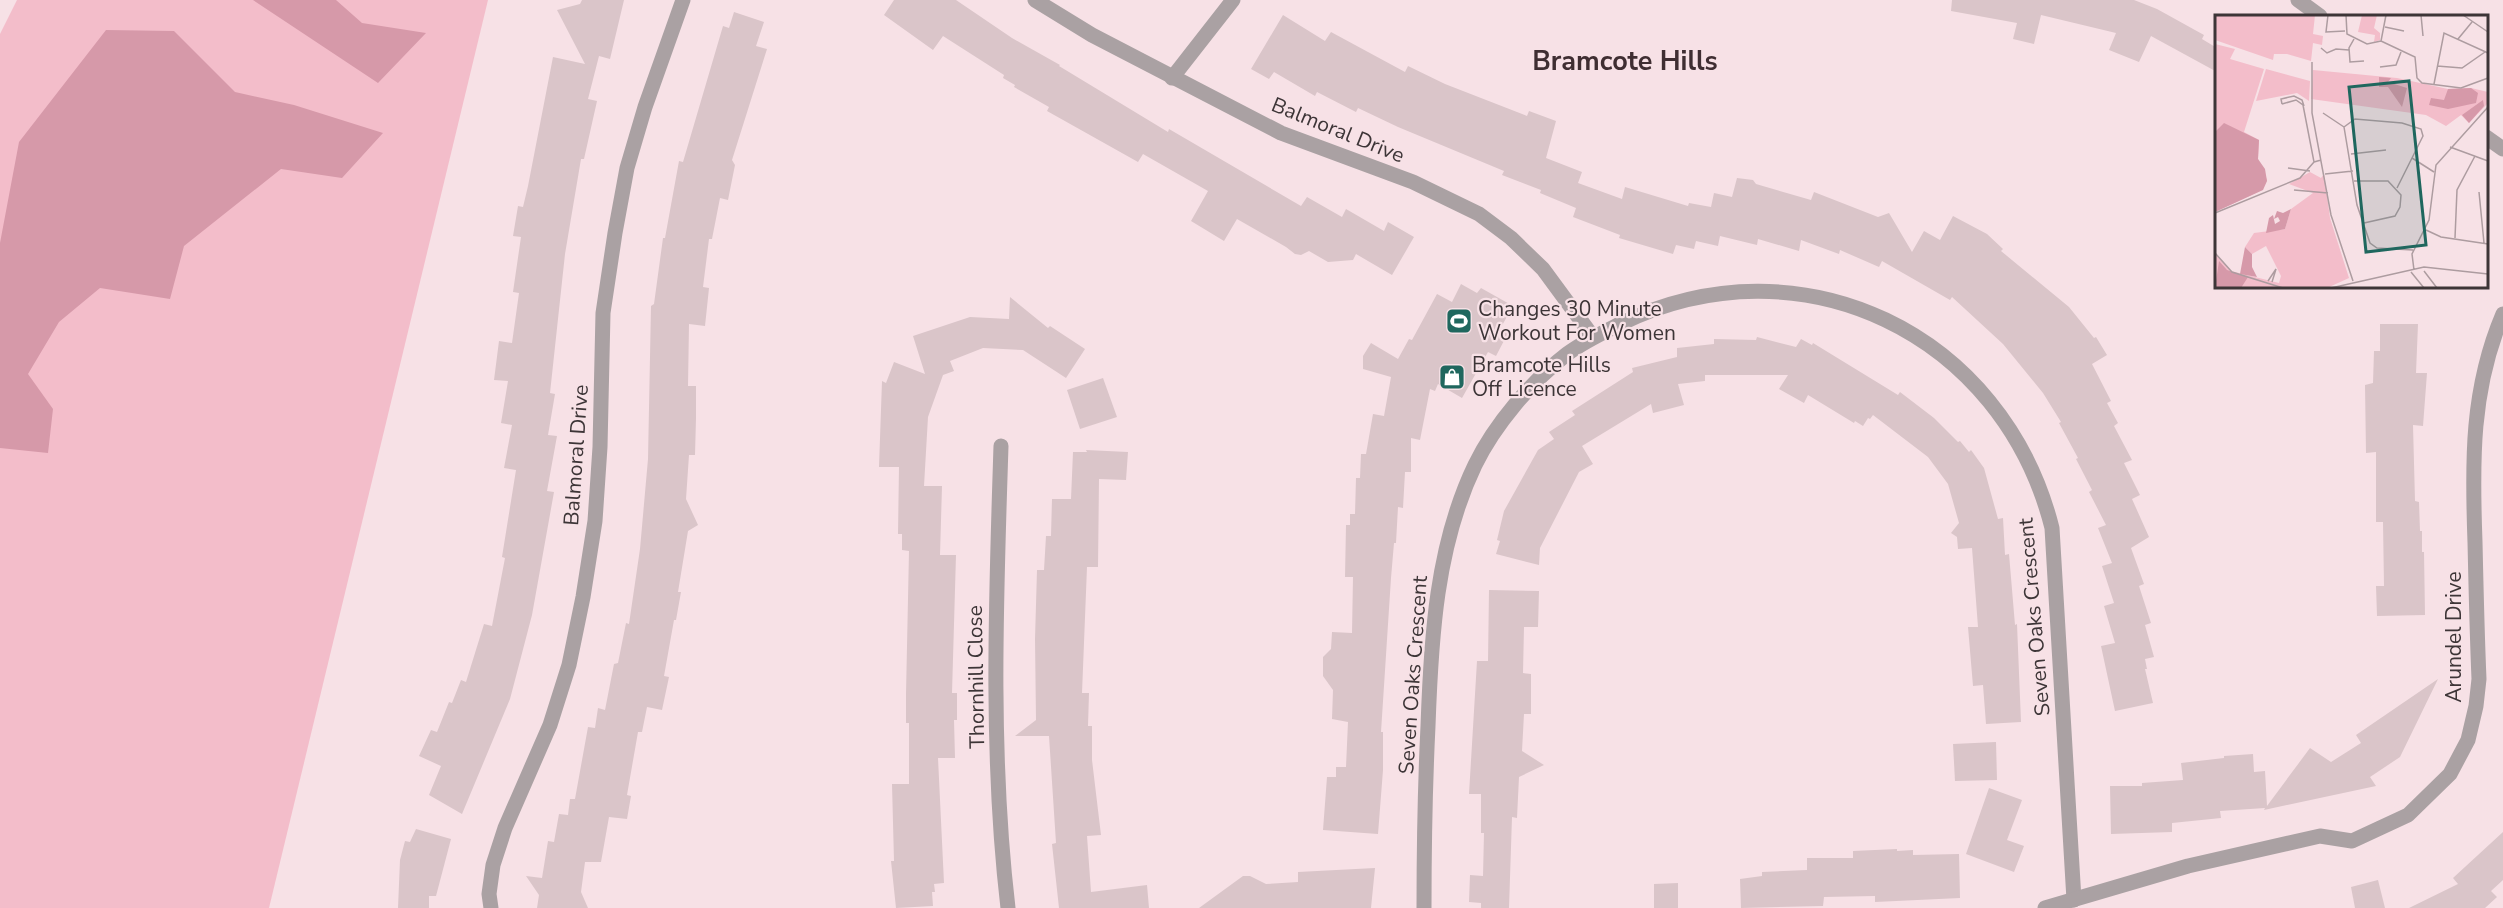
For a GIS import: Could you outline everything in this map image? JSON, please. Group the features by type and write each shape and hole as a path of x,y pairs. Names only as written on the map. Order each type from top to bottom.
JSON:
{"street":[{"name":"Balmoral Drive","path":"491,908 489,894 493,865 505,828 550,725 569,665 595,521 600,447 603,313 615,233 627,168 645,107 683,0"},
{"name":"Balmoral Drive","path":"1035,0 1092,35 1281,133 1413,182 1479,214 1511,238 1543,269 1593,337"},
{"path":"1172,78 1233,0"},
{"path":"2298,0 2319,15"},
{"path":"2488,138 2503,148"},
{"name":"Seven Oaks Crescent","path":"1424,908 1424,811 1430,676 1439,583 1456,514 1475,465 1517,404 1560,360 1593,337 1638,315 1673,302 1706,294 1776,292 1821,297 1864,310 1894,323 1956,367 1984,393 2008,425 2029,460 2044,495 2052,528 2074,900"},
{"name":"Arundel Drive","path":"2045,908 2188,866 2320,836 2352,841 2409,815 2450,774 2468,740 2476,706 2479,679 2473,438 2481,383 2494,334 2503,314"},
{"name":"Thornhill Close","path":"1001,446 995,653 1002,862 1008,908"}],"shaded area":[{"path":"17,0 488,0 269,908 0,908 0,34"},
{"path":"253,0 336,0 362,23 426,33 378,83"},
{"path":"106,30 174,31 235,92 294,105 383,133 342,178 281,169 184,246 170,299 100,288 59,322 28,374 53,409 48,453 0,448 0,243 19,142"}],"building":[{"path":"582,0 624,0 610,59 599,56 588,99 597,101 584,159 581,159 565,254 550,393 555,394 548,435 557,436 547,491 554,492 532,615 510,699 462,814 429,795 441,766 419,756 431,730 437,732 461,680 466,682 484,624 492,626 505,558 502,557 516,470 504,468 512,425 501,423 508,381 494,380 499,341 512,343 519,293 513,292 521,237 513,236 518,206 523,207 528,186 553,57 585,64 557,10 580,4"},
{"path":"894,0 956,0 1012,38 1168,132 1169,129 1301,206 1307,197 1342,217 1346,209 1384,231 1388,222 1414,237 1392,275 1356,254 1353,260 1328,262 1309,251 1301,255 1295,254 1237,219 1224,241 1191,221 1208,191 1143,154 1138,162 1047,111 1049,107 1014,87 1015,85 1003,78 1004,75 943,36 933,50 884,15"},
{"path":"1952,0 2134,0 2157,9 2204,35 2202,39 2215,47 2215,71 2151,36 2139,62 2109,50 2116,33 2041,15 2034,44 2013,39 2017,23 1951,11"},
{"path":"734,12 764,22 756,46 767,49 732,160 735,165 728,200 720,198 712,239 709,239 703,287 709,288 705,326 689,324 688,386 696,386 696,418 695,455 689,455 686,499 698,525 688,531 678,592 681,592 664,676 669,677 662,710 647,707 642,732 638,732 627,795 631,796 627,819 609,817 601,862 585,862 581,892 588,908 537,908 539,895 526,876 542,878 548,841 554,842 559,814 568,815 570,799 575,799 588,727 595,728 598,708 605,710 614,664 618,663 626,623 629,624 640,549 648,459 651,306 654,304 663,238 665,238 679,161 683,162 723,26 729,28"},
{"path":"1283,15 1325,41 1331,32 1405,72 1408,66 1445,84 1527,116 1529,111 1556,121 1546,158 1582,172 1578,183 1622,199 1625,187 1688,206 1689,203 1711,207 1714,193 1732,197 1737,178 1753,180 1756,184 1811,200 1814,192 1878,217 1889,213 1912,252 1924,231 1940,240 1953,216 1987,234 2003,249 2001,251 2069,307 2094,338 2096,337 2107,355 2092,364 2111,401 2107,403 2118,423 2114,426 2132,460 2124,463 2140,495 2132,499 2149,537 2131,548 2144,584 2139,586 2151,623 2145,625 2154,657 2145,659 2147,669 2145,669 2153,703 2115,711 2101,646 2115,643 2104,606 2114,603 2102,566 2112,563 2098,528 2106,525 2089,492 2092,490 2059,423 2061,422 2043,393 2003,344 1952,297 1950,300 1882,261 1879,267 1840,250 1839,254 1801,240 1799,251 1758,239 1757,245 1720,236 1718,246 1696,241 1694,249 1676,245 1673,254 1619,238 1620,235 1573,217 1576,208 1540,193 1541,190 1502,175 1504,171 1358,108 1356,112 1317,92 1315,96 1274,72 1269,79 1251,69"},
{"path":"1461,284 1477,293 1481,288 1513,306 1500,329 1508,333 1496,356 1488,352 1462,398 1438,384 1435,391 1430,389 1420,440 1411,438 1411,472 1405,472 1403,508 1398,507 1391,578 1381,732 1383,732 1383,770 1378,834 1323,830 1327,777 1336,777 1336,767 1346,767 1348,722 1332,719 1333,690 1323,676 1323,657 1331,649 1332,632 1352,633 1353,577 1345,577 1346,525 1350,525 1350,514 1355,514 1356,478 1360,478 1361,454 1366,454 1373,414 1384,416 1391,377 1363,369 1363,356 1371,343 1398,359 1409,339 1412,340 1437,294 1452,302"},
{"path":"1010,297 1048,328 1050,326 1085,349 1066,378 1023,350 983,348 950,361 954,371 943,375 928,417 924,486 942,486 940,555 956,555 952,693 957,693 957,720 954,720 955,758 938,758 944,883 934,884 933,906 896,908 891,861 894,861 892,784 909,784 909,723 906,723 906,694 909,551 902,550 902,534 898,534 899,467 879,467 882,381 886,383 894,362 925,374 913,336 970,317 1009,319"},
{"path":"2380,324 2418,324 2416,373 2427,373 2423,426 2413,425 2415,501 2419,502 2422,552 2424,552 2425,615 2377,616 2376,586 2384,586 2383,522 2376,522 2376,452 2366,453 2365,385 2373,383 2374,351 2380,351"},
{"path":"1757,337 1796,347 1801,339 1812,345 1813,343 1898,395 1900,392 1934,418 1969,452 1971,450 1984,468 1998,519 2003,518 2005,555 2009,554 2015,625 2017,624 2021,722 1986,724 1983,685 1973,686 1968,627 1978,627 1972,548 1958,549 1957,537 1951,533 1959,523 1948,484 1928,457 1873,415 1863,426 1855,421 1854,423 1808,395 1804,403 1779,389 1788,375 1705,375 1705,381 1678,384 1684,405 1653,413 1651,404 1582,446 1593,464 1579,472 1540,548 1539,565 1496,554 1504,511 1538,450 1554,439 1549,432 1575,415 1572,411 1633,372 1632,368 1677,357 1677,348 1714,344 1714,339 1756,340"},
{"path":"1103,378 1117,417 1080,429 1067,390"},
{"path":"1086,450 1128,452 1126,480 1099,479 1098,567 1087,567 1082,693 1089,693 1088,726 1092,726 1092,760 1101,835 1087,836 1091,892 1147,885 1149,908 1059,908 1052,844 1056,843 1049,736 1015,736 1036,720 1037,570 1044,570 1046,536 1051,536 1052,499 1071,499 1073,452 1087,452"},
{"path":"1489,590 1539,591 1538,627 1524,627 1523,673 1531,674 1531,714 1524,714 1522,751 1544,765 1519,777 1517,818 1512,817 1509,908 1481,908 1481,903 1469,902 1470,875 1483,876 1484,833 1481,833 1481,794 1469,794 1477,661 1488,661"},
{"path":"2438,679 2400,757 2370,777 2376,786 2264,810 2265,808 2220,811 2221,818 2172,823 2172,832 2111,834 2110,786 2142,786 2142,783 2183,780 2181,763 2253,754 2254,772 2265,771 2267,806 2310,748 2331,762 2361,743 2356,735"},
{"path":"1996,742 1997,780 1955,781 1953,744"},
{"path":"1989,788 2022,800 2007,840 2024,846 2014,872 1966,854"},
{"path":"416,829 451,839 436,896 429,896 429,908 398,908 400,860 405,841 410,842"},
{"path":"2503,832 2503,880 2491,891 2497,897 2485,908 2409,908 2458,884 2453,878"},
{"path":"1897,849 1897,851 1913,850 1913,855 1959,854 1960,898 1875,902 1875,896 1824,897 1823,906 1741,908 1740,879 1762,876 1762,872 1807,870 1807,858 1853,858 1853,851"},
{"path":"1375,868 1371,908 1199,908 1243,876 1250,876 1266,884 1298,882 1298,872"},
{"path":"2378,880 2385,908 2355,908 2351,887"},
{"path":"1678,883 1678,908 1654,908 1654,884"}],"place":[{"name":"Changes 30 Minute Workout For Women","path":"1459,321"},
{"name":"Bramcote Hills Off Licence","path":"1452,377"}],"district":[{"name":"Bramcote Hills","path":"1625,61"}]}
